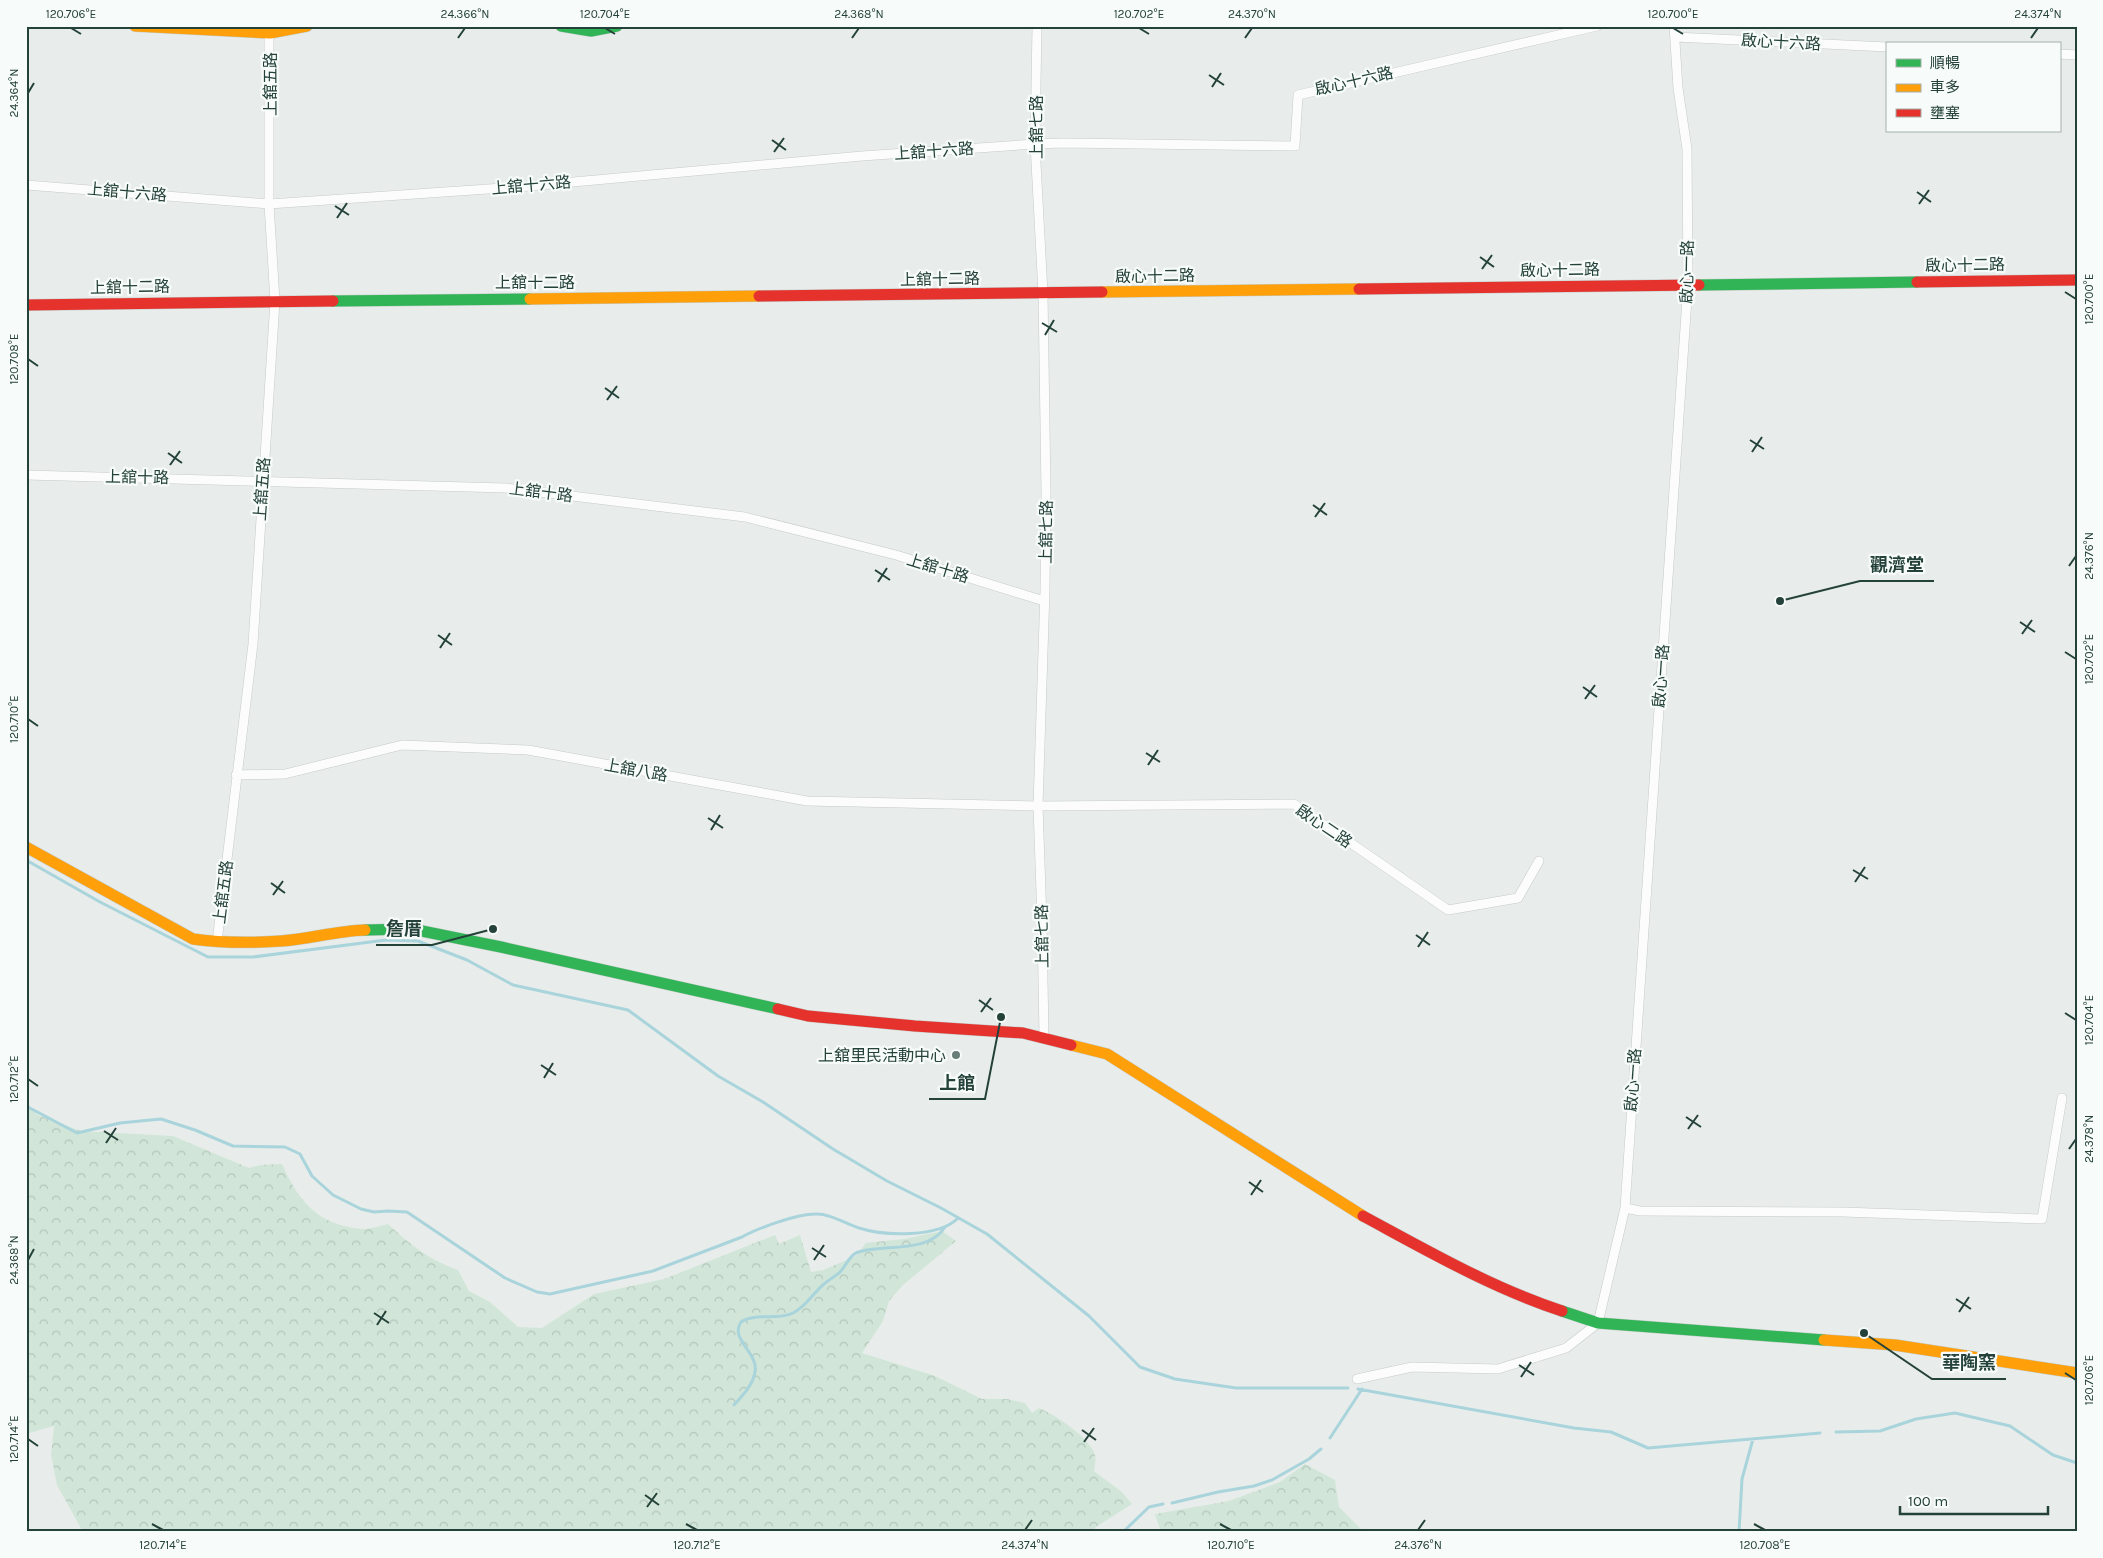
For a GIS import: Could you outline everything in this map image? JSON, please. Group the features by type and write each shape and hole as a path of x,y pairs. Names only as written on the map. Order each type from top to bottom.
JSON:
{"street":[{"path":"134,26 270,30 307,26"},
{"path":"561,26 591,31 617,26"},
{"name":"上舘七路","path":"1037,26 1035,144 1043,293 1046,492 1038,806 1044,1037"},
{"name":"啟心十六路","path":"1035,144 1295,146 1298,94 1597,26"},
{"name":"啟心一路","path":"1598,1323 1625,1208 1688,284 1687,149 1678,88 1674,26"},
{"name":"上舘五路","path":"217,942 253,644 275,300 269,204 270,30"},
{"name":"啟心十六路","path":"1675,37 1886,47"},
{"path":"2060,54 2077,55"},
{"name":"上舘十六路","path":"26,185 269,204 518,187 862,156 1035,144"},
{"name":"啟心十二路","path":"1043,293 2077,280"},
{"name":"上舘十二路","path":"26,305 275,300 1043,293"},
{"name":"上舘十路","path":"26,475 506,488 745,517 896,555 1044,601"},
{"name":"上舘八路","path":"236,775 285,774 402,745 528,750 807,802 1038,806"},
{"name":"啟心二路","path":"1038,806 1294,804 1448,910 1518,898 1539,861"},
{"path":"26,847 193,939 217,942 282,941 347,930 412,929 526,952 808,1016 915,1026 1023,1033 1107,1054 1360,1214 1456,1266 1538,1303 1598,1323 1895,1345 2077,1374"},
{"path":"1625,1208 1640,1211 1843,1212 2042,1219 2062,1098"},
{"path":"1357,1379 1412,1367 1498,1369 1566,1348 1598,1323"}],"green space":[{"path":"26,1105 38,1115 81,1131 173,1136 249,1168 260,1165 282,1164 295,1190 322,1217 347,1227 362,1229 388,1224 421,1251 458,1270 469,1291 490,1302 518,1327 542,1328 594,1294 664,1279 775,1235 779,1244 800,1235 811,1272 823,1270 856,1256 866,1243 904,1239 942,1231 956,1241 903,1285 889,1301 883,1321 862,1353 935,1376 982,1399 1007,1399 1025,1403 1032,1413 1039,1408 1054,1416 1071,1427 1086,1441 1095,1455 1094,1471 1122,1492 1132,1504 1096,1527 1093,1532 83,1532 57,1485 51,1455 54,1426 26,1434"},
{"path":"1305,1464 1335,1480 1339,1507 1364,1532 1161,1532 1155,1514 1229,1501 1280,1482"}],"waterway":[{"path":"26,860 100,902 208,957 253,957 386,940 418,941 467,960 513,985 628,1010 718,1076 763,1102 833,1149 887,1181 987,1234 1089,1316 1140,1367 1175,1379 1236,1388 1348,1388"},
{"path":"26,1106 77,1133 120,1123 161,1119 195,1130 233,1146 285,1147 300,1154 312,1176 333,1195 361,1209 374,1212 407,1212 505,1278 537,1292 550,1294 653,1271 767,1226 807,1215 826,1215 870,1231 896,1234 911,1234 938,1229 958,1218"},
{"path":"734,1405 750,1386 755,1372 753,1359 739,1334 738,1328 741,1322 753,1317 780,1316 793,1313 806,1304 820,1288 839,1273 856,1253 866,1250 916,1245 937,1236 945,1227"},
{"path":"1358,1389 1574,1428 1611,1432 1648,1448 1820,1433"},
{"path":"1330,1438 1362,1389"},
{"path":"1836,1432 1880,1431 1916,1419 1955,1413 2010,1426 2053,1455 2077,1463"},
{"path":"1739,1532 1742,1479 1753,1439"},
{"path":"1172,1503 1254,1486 1272,1480 1309,1459 1321,1449"},
{"path":"1123,1532 1149,1507 1163,1504"}],"traffic: fast":[{"path":"561,26 591,31 617,26"},
{"path":"1699,285 1917,282"},
{"path":"333,301 530,299"},
{"path":"365,930 412,929 778,1009"},
{"path":"1562,1311 1598,1323 1824,1340"}],"traffic: slow":[{"path":"135,26 270,33 307,26"},
{"path":"1102,292 1359,289"},
{"path":"530,299 759,296"},
{"path":"26,847 193,939 226,942 270,942 365,930"},
{"path":"1071,1045 1107,1054 1363,1216"},
{"path":"1824,1340 1895,1345 2077,1373"}],"traffic: jam":[{"path":"1917,282 2077,280"},
{"path":"1359,289 1699,285"},
{"path":"759,296 1102,292"},
{"path":"26,305 333,301"},
{"path":"778,1009 808,1016 915,1026 1023,1033 1071,1045"},
{"path":"1363,1216 1485,1280 1562,1311"}],"place":[{"name":"觀濟堂","path":"1780,601"},
{"name":"詹厝","path":"493,929"},
{"name":"上館","path":"1001,1017"},
{"name":"上舘里民活動中心","path":"956,1055"},
{"name":"華陶窯","path":"1864,1333"}]}
